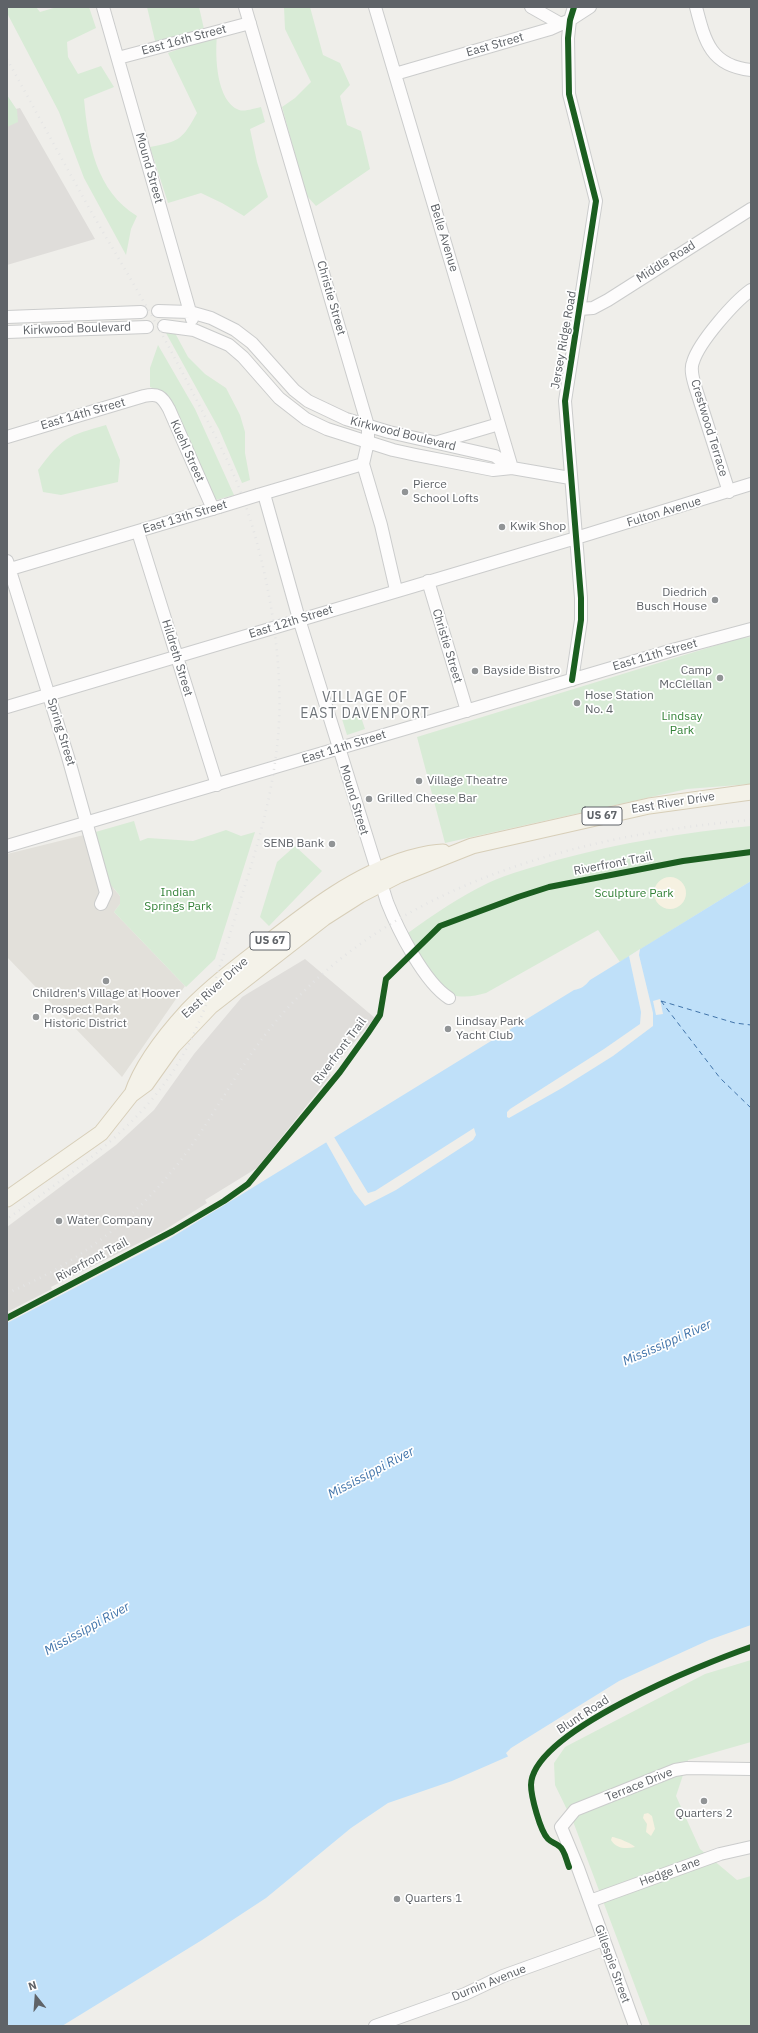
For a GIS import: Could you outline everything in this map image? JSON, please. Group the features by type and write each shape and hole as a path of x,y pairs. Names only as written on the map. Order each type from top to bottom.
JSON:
{"main road":[{"name":"East River Drive","path":"7,1198 101,1133 131,1096 146,1084 173,1046 211,1006 378,878 440,860 456,852 635,809 695,798 751,792"}],"street":[{"name":"Mound Street","path":"103,7 194,330"},
{"name":"Christie Street","path":"245,7 368,426 368,442 363,464 381,525 396,590"},
{"name":"Belle Avenue","path":"375,7 512,468"},
{"path":"531,7 566,22"},
{"name":"Jersey Ridge Road","path":"572,680 582,598 570,478 565,402 596,201 568,94 566,22 574,7"},
{"name":"East Street","path":"395,74 566,22 590,7"},
{"path":"696,7 701,27 713,53 728,65 751,70"},
{"name":"East 16th Street","path":"118,58 250,23"},
{"name":"Middle Road","path":"580,310 592,308 608,300 751,209"},
{"name":"Crestwood Terrace","path":"729,492 695,386 692,372 692,362 702,344 726,314 742,296 751,290"},
{"name":"Kirkwood Boulevard","path":"158,311 190,312 212,318 235,330 252,343 294,390 308,401 346,419 368,426 495,456 512,468"},
{"name":"Kirkwood Boulevard","path":"7,317 141,312"},
{"name":"Kirkwood Boulevard","path":"164,326 194,330 229,345 243,357 279,398 306,419 327,430 404,452 493,470 512,468 570,478"},
{"name":"Kirkwood Boulevard","path":"7,332 147,327"},
{"name":"East 14th Street","path":"7,437 144,396 158,395"},
{"name":"Kuehl Street","path":"158,395 162,397 169,409 216,508"},
{"path":"404,452 499,424"},
{"name":"East 13th Street","path":"8,567 138,532 363,464"},
{"name":"Fulton Avenue","path":"576,538 751,484"},
{"name":"Mound Street","path":"261,495 378,878 394,921 422,968 438,991 449,998"},
{"name":"Hildreth Street","path":"138,532 217,785"},
{"name":"East 12th Street","path":"7,707 396,590 576,538"},
{"name":"Spring Street","path":"8,567 49,694 106,893 101,904"},
{"name":"Christie Street","path":"428,581 467,711"},
{"name":"East 11th Street","path":"7,846 751,629"},
{"name":"Terrace Drive","path":"560,1827 575,1810 675,1770 687,1768 751,1769"},
{"name":"Gillespie Street","path":"560,1827 590,1901 635,2026"},
{"name":"Hedge Lane","path":"590,1901 718,1855 751,1847"},
{"name":"Durnin Avenue","path":"375,2026 465,1994 503,1976 603,1940"}],"shaded area":[{"path":"20,108 95,239 7,265 7,111"},
{"path":"92,833 114,889 120,896 120,904 114,912 185,986 122,1077 7,957 7,854"},
{"path":"305,959 375,1018 328,1073 331,1075 257,1168 205,1200 207,1203 163,1231 51,1287 52,1289 7,1312 7,1227 116,1145 154,1110 194,1054 242,997"}],"green space":[{"path":"7,7 36,7 40,12 57,7 89,7 96,28 67,42 68,57 78,74 101,66 114,87 84,99 88,132 97,165 103,180 123,206 137,216 131,229 126,255 84,178 59,112 7,13"},
{"path":"147,7 199,7 204,29 156,45"},
{"path":"284,7 310,7 323,55 340,63 350,85 340,96 347,125 361,131 370,169 316,206 306,195 282,107 295,98 311,82 285,29"},
{"path":"217,35 216,54 221,88 231,105 239,110 261,107 265,122 250,129 257,162 268,197 244,216 201,193 168,203 150,147 168,143 179,138 188,129 197,113 168,53"},
{"path":"7,95 17,110 18,122 7,127"},
{"path":"166,333 175,333 188,357 205,374 226,388 240,415 245,432 245,453 250,480 242,483 219,429"},
{"path":"158,345 195,409 234,495 216,500 160,391 150,387 150,368"},
{"path":"106,425 120,460 118,482 61,495 43,492 38,470 60,444 74,435"},
{"name":"Lindsay Park","path":"751,637 751,784 687,789 445,843 417,737 740,638"},
{"path":"360,714 365,729 347,735 342,719"},
{"name":"Indian Springs Park","path":"134,821 140,841 148,838 193,841 226,830 241,836 255,832 215,959 186,987 114,912 120,904 120,896 107,880 92,833"},
{"name":"Sculpture Park","path":"751,826 751,881 620,962 598,930 486,993 469,996 456,996 446,992 440,986 421,958 408,933 467,894 496,879 522,870 629,843 702,831"},
{"path":"295,846 322,871 269,926 260,917 277,862"},
{"path":"751,1660 751,1742 688,1760 676,1796 700,1849 737,1880 751,1876 751,2026 650,2026 574,1824 555,1785 554,1763 565,1747 705,1674"}],"sand":[{"name":"Sculpture Park","path":"670,877 676,878 683,884 686,893 685,899 679,906 670,909 664,908 657,902 654,893 655,887 661,880"},
{"path":"648,1813 652,1816 655,1829 651,1836 646,1832 647,1824 643,1818 644,1814"},
{"path":"612,1837 635,1847 619,1847 613,1843 611,1840"}],"water":[{"name":"Mississippi River","path":"751,881 751,1630 632,1678 509,1756 452,1781 388,1803 351,1828 266,1898 202,1940 62,2026 7,2026 7,1323 169,1239 574,990 583,987 590,980"}],"pier":[{"path":"640,949 639,955 653,1013 653,1026 613,1056 562,1088 509,1118 507,1117 507,1112 510,1109 604,1049 640,1024 641,1012 629,956"},
{"path":"660,999 663,1014 656,1015 653,1001"},
{"path":"474,1128 476,1135 473,1140 396,1190 365,1206 354,1192 326,1142 334,1137 368,1193 375,1191"},
{"path":"751,1625 751,1632 633,1680 509,1758 506,1753 511,1748 619,1681 709,1640"}],"ferry route":[{"path":"661,1001 720,1078 751,1108"},
{"path":"661,1001 735,1023 751,1025"}],"railway":[{"path":"7,59 186,379 235,478 250,518 266,579 272,612 279,676 278,737 276,758 269,799 259,839 223,957 209,997 202,1016 184,1053 168,1079 149,1103 128,1125 105,1146 57,1184 7,1219"},
{"path":"7,1293 58,1268 82,1253 127,1219 147,1199 184,1156 272,1026 319,977 371,936 428,903 489,876 553,855 619,839 685,827 751,820"}],"cycle path":[{"path":"572,680 581,620 581,598 565,401 596,201 569,94 568,38 570,20 574,7"},
{"name":"Riverfront Trail","path":"7,1318 173,1231 224,1201 248,1184 340,1072 368,1033 380,1015 386,979 440,926 549,887 683,861 751,852"},
{"name":"Blunt Road","path":"569,1867 561,1848 549,1840 545,1835 536,1813 531,1785 539,1764 559,1743 589,1722 624,1702 661,1683 751,1647"}],"place":[{"name":"Pierce School Lofts","path":"405,492"},
{"name":"Kwik Shop","path":"502,527"},
{"name":"Diedrich Busch House","path":"715,600"},
{"name":"Bayside Bistro","path":"475,671"},
{"name":"Camp McClellan","path":"720,678"},
{"name":"Hose Station No. 4","path":"577,703"},
{"name":"Village Theatre","path":"419,781"},
{"name":"Grilled Cheese Bar","path":"369,799"},
{"name":"SENB Bank","path":"332,844"},
{"name":"Children's Village at Hoover","path":"106,981"},
{"name":"Prospect Park Historic District","path":"36,1017"},
{"name":"Lindsay Park Yacht Club","path":"448,1029"},
{"name":"Water Company","path":"59,1221"},
{"name":"Quarters 2","path":"704,1801"},
{"name":"Quarters 1","path":"397,1899"}],"district":[{"name":"VILLAGE OF EAST DAVENPORT","path":"365,706"}]}
